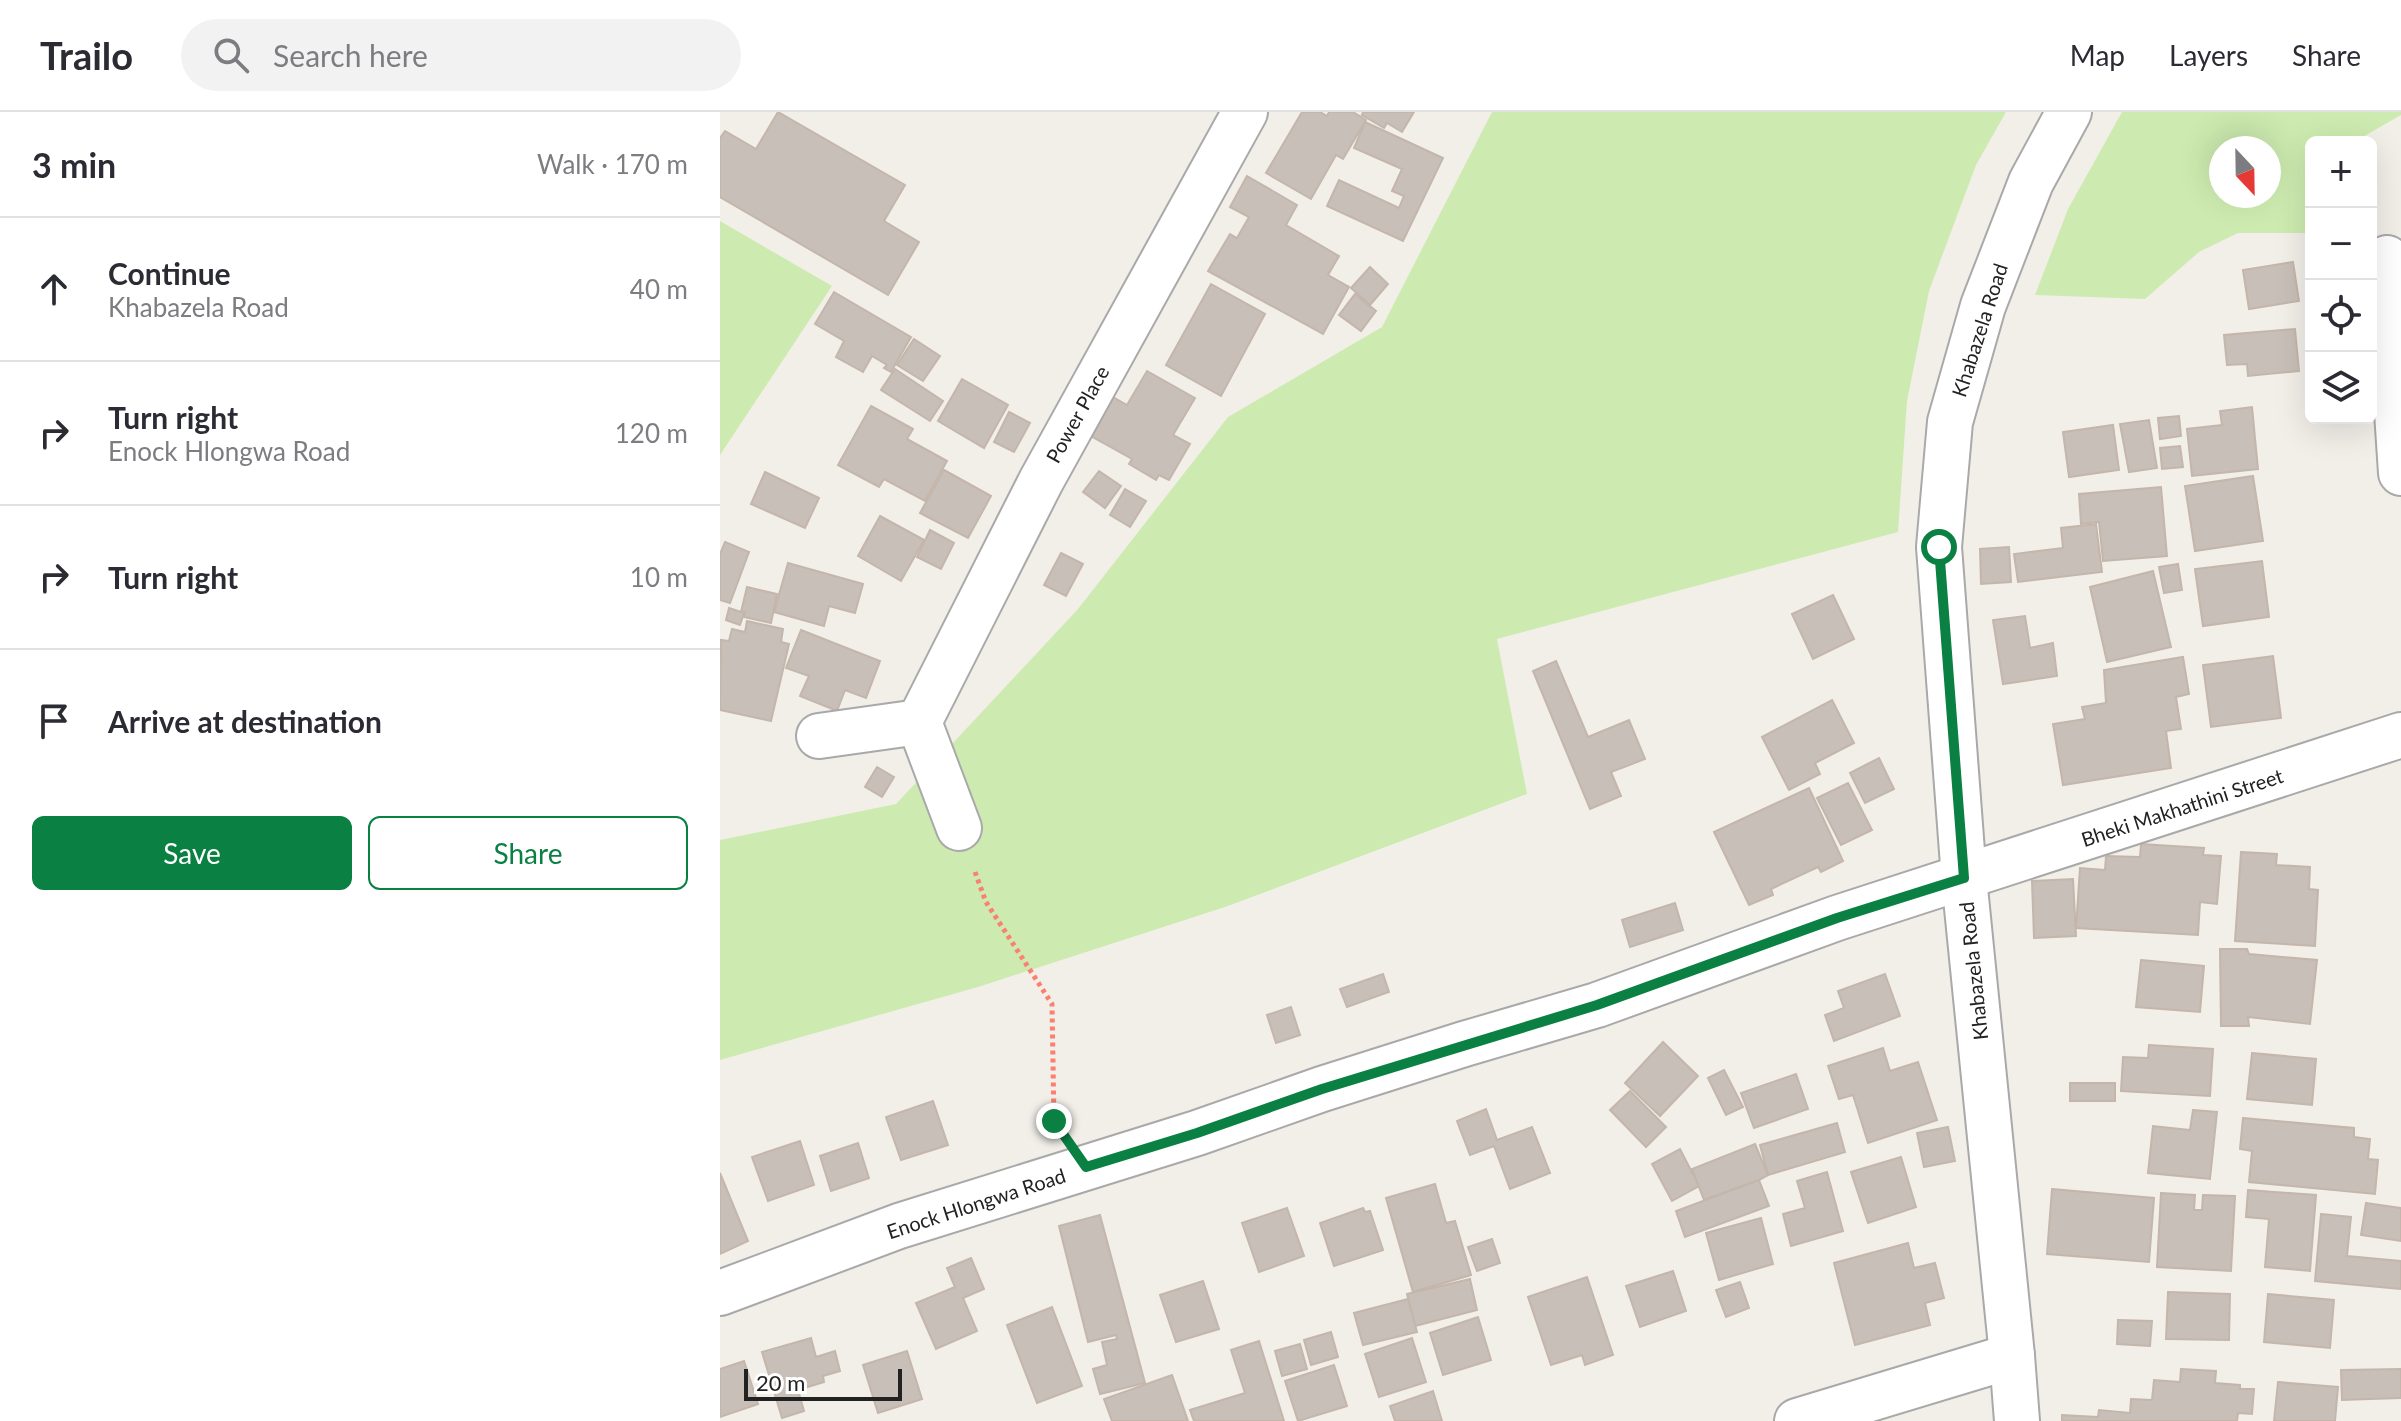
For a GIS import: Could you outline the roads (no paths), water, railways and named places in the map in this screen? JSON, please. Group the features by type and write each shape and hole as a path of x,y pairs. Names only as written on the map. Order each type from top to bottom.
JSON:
{"street":[{"name":"Power Place","path":"919,722 1041,481 1245,112"},
{"name":"Khabazela Road","path":"2017,1421 1964,878 1939,547 1950,422 1983,306 2031,182 2069,112"},
{"path":"2387,258 2401,473"},
{"path":"819,736 919,722 959,828"},
{"name":"Bheki Makhathini Street","path":"1964,878 2401,735"},
{"name":"Enock Hlongwa Road","path":"720,1293 899,1226 1197,1133 1336,1085 1597,1005 1837,918 1964,878"},
{"path":"1797,1421 2012,1356"}]}
